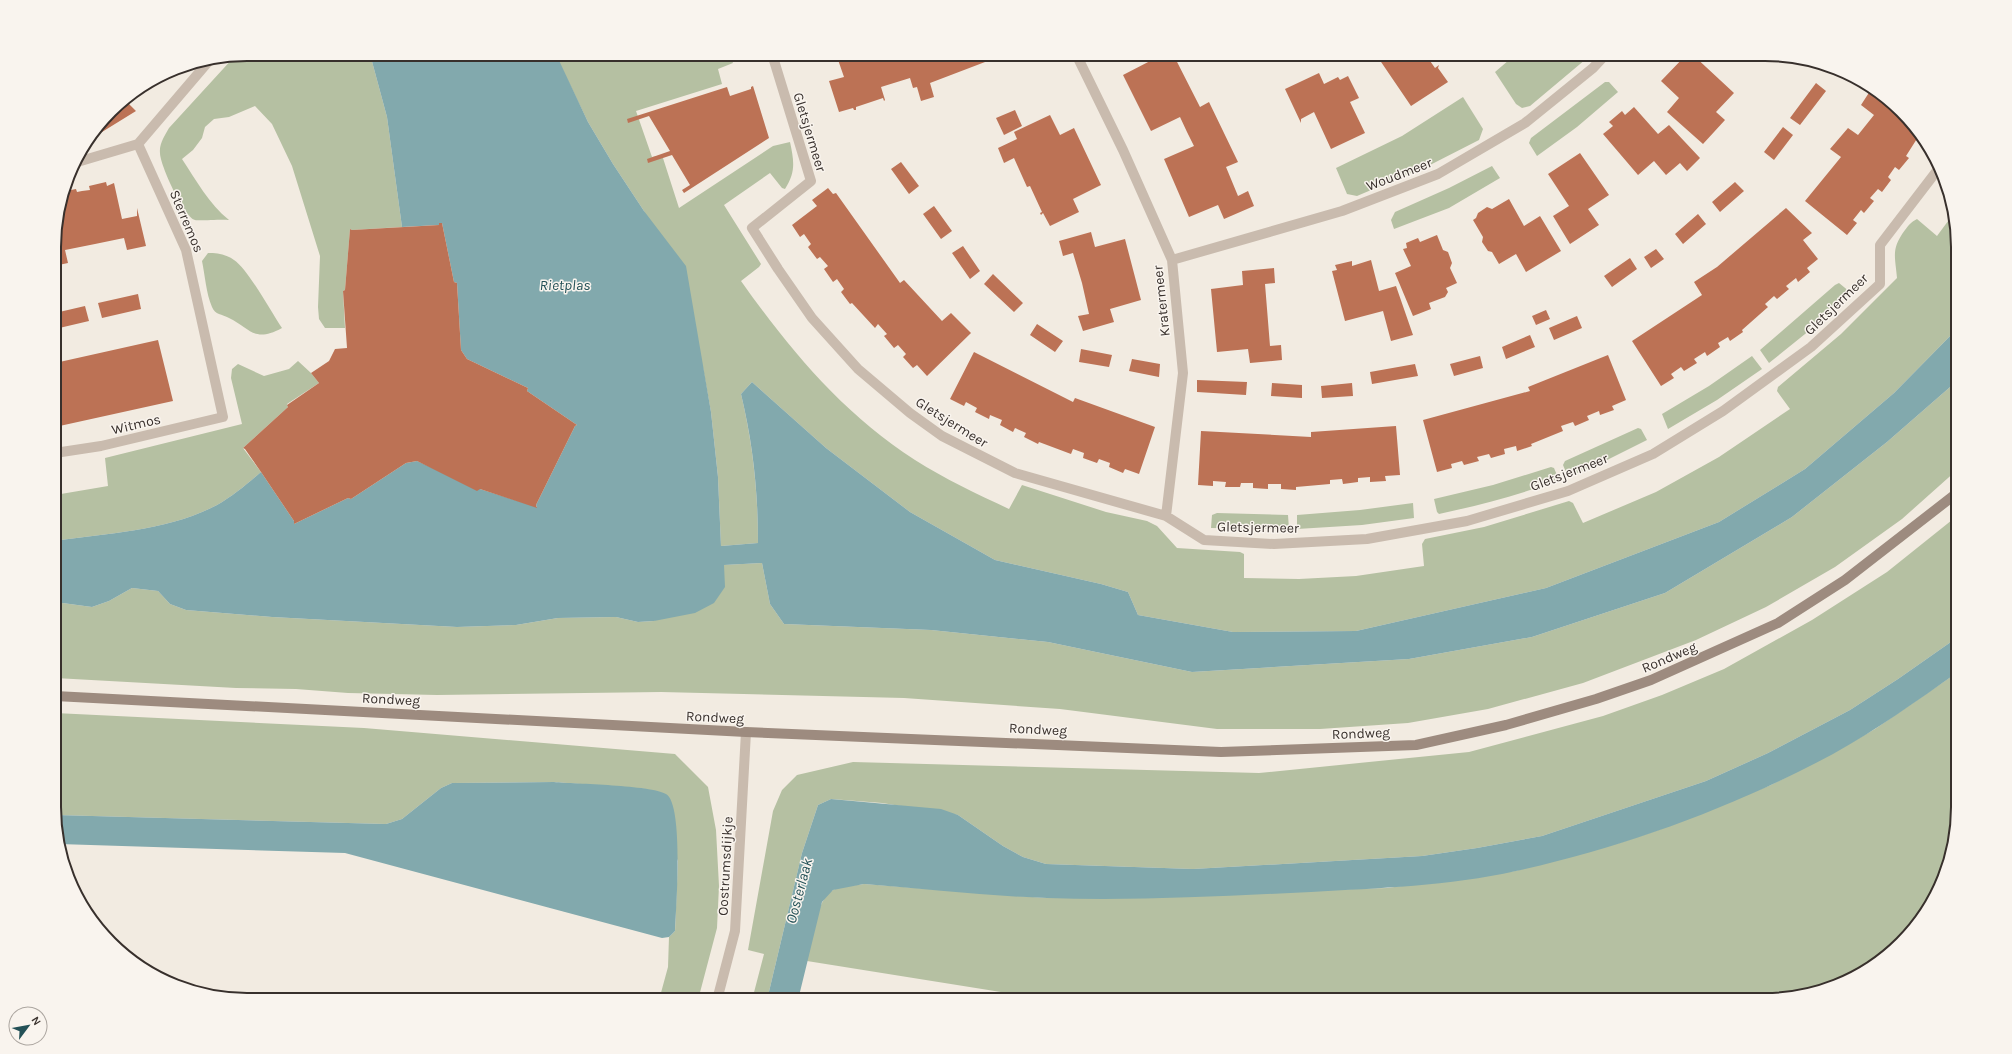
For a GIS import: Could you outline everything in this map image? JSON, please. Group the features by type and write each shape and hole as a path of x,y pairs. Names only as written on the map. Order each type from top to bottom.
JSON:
{"main road":[{"name":"Rondweg","path":"61,696 746,732 1221,752 1416,745 1506,725 1596,699 1650,680 1778,623 1845,580 1951,498"}],"street":[{"name":"Gletsjermeer","path":"774,61 811,181 752,228 812,318 858,369 910,413 942,436 1015,473 1166,516 1204,540 1274,544 1367,538 1467,521 1568,491 1653,454 1724,411 1811,347 1880,284 1880,245 1935,173"},
{"name":"Kratermeer","path":"1079,61 1123,150 1172,260 1183,373 1166,516"},
{"name":"Woudmeer","path":"1172,260 1342,211 1438,174 1525,123 1593,68 1600,61"},
{"path":"82,160 138,144 205,66"},
{"name":"Sterremos","path":"138,144 186,250 223,417"},
{"name":"Witmos","path":"61,452 102,446 223,417"},
{"name":"Oostrumsdijkje","path":"720,993 735,931 746,732"}],"green space":[{"path":"372,61 387,117 402,227 350,229 345,290 343,291 345,328 325,328 319,319 320,256 292,166 272,124 255,106 229,117 214,119 205,127 202,138 193,150 182,159 215,207 229,220 195,220 190,217 179,201 168,179 160,153 160,146 169,128 229,62"},
{"path":"558,61 732,61 733,63 718,69 722,84 636,111 652,157 662,155 679,208 773,146 790,142 793,166 789,183 785,189 782,188 770,173 724,205 761,264 741,281 798,356 819,379 864,422 915,460 938,474 1009,509 1022,485 1106,512 1147,521 1157,526 1177,548 1240,552 1244,554 1244,578 1299,579 1356,576 1424,566 1422,544 1425,539 1484,527 1569,501 1573,503 1583,523 1656,492 1719,457 1790,409 1777,391 1778,387 1841,334 1897,278 1895,258 1896,247 1905,230 1917,219 1937,236 1949,220 1951,235 1951,335 1894,393 1805,469 1719,522 1546,588 1356,631 1233,632 1138,615 1128,592 1101,584 995,560 910,512 826,448 752,382 741,394 749,431 754,468 758,543 721,546 718,477 711,412 703,368 644,211 613,164 588,122"},
{"path":"1508,61 1584,61 1530,106 1522,108 1516,104 1495,72"},
{"path":"1605,82 1609,82 1618,92 1577,127 1537,156 1529,143 1531,138"},
{"path":"1463,97 1483,129 1479,140 1430,165 1357,196 1347,194 1336,168 1402,136"},
{"path":"1492,166 1500,178 1449,208 1394,229 1391,220 1395,212 1449,188"},
{"path":"208,253 225,255 240,265 282,328 265,334 253,333 213,310 208,296 202,261"},
{"path":"1839,283 1850,292 1810,330 1769,363 1760,350"},
{"path":"1752,356 1762,369 1717,400 1668,429 1662,414 1709,386"},
{"path":"298,361 319,383 287,404 288,407 243,448 261,472 234,494 217,505 198,514 158,526 61,540 61,494 108,486 105,458 242,424 231,378 232,369 238,364 264,376 289,369"},
{"path":"1951,386 1951,475 1902,519 1835,567 1766,607 1696,640 1583,683 1488,709 1408,723 1320,729 1217,729 1060,709 904,698 661,692 437,695 348,693 296,689 236,688 61,678 61,603 92,607 109,601 132,588 158,591 170,604 186,610 272,617 457,627 516,625 558,618 616,617 638,622 654,621 723,565 762,563 770,604 784,624 931,630 1048,642 1192,672 1409,659 1532,637 1665,593 1792,517 1887,442"},
{"path":"1638,428 1641,429 1647,440 1568,477 1563,465 1565,461"},
{"path":"1551,467 1554,468 1559,480 1484,503 1439,514 1437,512 1434,499 1493,485"},
{"path":"1413,503 1414,518 1362,525 1297,529 1297,515 1360,510"},
{"path":"1217,513 1288,515 1289,529 1211,528 1212,515"},
{"path":"1951,521 1951,642 1850,710 1768,753 1706,781 1542,836 1422,856 1193,869 1046,864 1023,857 1003,846 958,815 882,803 831,799 818,805 802,853 769,993 754,993 764,954 748,950 773,811 782,790 797,775 853,762 1259,773 1469,752 1603,716 1662,695 1724,669 1812,620 1887,572"},
{"path":"1951,677 1951,819 1945,855 1932,889 1920,910 1905,930 1888,947 1868,962 1847,974 1813,987 1777,993 1006,993 807,961 815,922 822,902 833,890 840,887 864,884 1046,898 1387,888 1515,871 1619,843 1661,829 1771,785 1833,753 1875,729"},
{"path":"61,713 364,728 675,754 708,787 716,830 719,886 717,928 700,993 661,993 668,967 669,937 675,931 678,861 646,789 554,782 452,783 441,788 402,819 386,824 61,815"}],"water":[{"name":"Rietplas","path":"372,61 559,61 588,122 613,164 644,211 686,266 711,412 718,477 721,546 758,543 754,468 749,431 741,394 752,382 826,448 910,512 995,560 1101,584 1128,592 1138,615 1233,632 1356,631 1546,588 1719,522 1805,469 1894,393 1951,335 1951,386 1887,442 1792,517 1665,593 1532,637 1409,659 1192,672 1048,642 931,630 784,624 770,604 762,563 724,565 725,587 714,603 695,613 654,621 638,622 616,617 558,618 516,625 457,627 272,617 186,610 170,604 158,591 132,588 109,601 92,607 61,603 61,540 138,530 158,526 198,514 217,505 234,494 261,472 294,521 294,524 348,498 351,499 406,463 417,461 480,489 537,507 536,505 575,426 577,425 527,391 528,388 467,359 461,350 457,283 454,282 442,223 439,225 402,227 387,117"},
{"name":"Oosterlaak","path":"1951,642 1951,677 1849,745 1795,773 1718,808 1598,850 1516,871 1465,880 1388,888 1278,894 1179,898 1080,899 1001,896 864,884 833,890 822,902 800,993 769,993 802,853 818,805 831,799 941,809 958,815 1003,846 1023,857 1046,864 1193,869 1422,856 1542,836 1706,781 1768,753 1850,710"},
{"path":"554,782 612,785 658,791 666,794 672,802 677,836 678,858 675,931 669,937 662,938 345,853 65,844 61,819 61,815 386,824 402,819 441,788 452,783"}],"building":[{"path":"838,61 988,61 930,83 934,97 921,101 917,87 913,88 910,78 881,87 884,101 883,98 856,107 856,110 853,108 839,112 829,81 844,77"},
{"path":"1150,61 1177,61 1200,107 1209,102 1238,162 1226,167 1238,196 1248,191 1254,206 1224,219 1218,205 1189,217 1164,159 1194,146 1180,117 1151,131 1123,75"},
{"path":"1380,61 1430,61 1435,68 1439,65 1438,68 1448,82 1411,106"},
{"path":"1680,61 1700,61 1734,93 1716,112 1725,120 1703,144 1667,112 1679,98 1661,81"},
{"path":"1319,73 1324,84 1338,77 1340,80 1348,76 1359,98 1350,102 1365,133 1331,149 1314,112 1301,119 1301,123 1285,89"},
{"path":"1816,83 1826,91 1800,125 1790,118"},
{"path":"753,86 769,138 684,193 682,190 690,185 672,155 648,163 647,159 670,151 649,116 628,123 627,119 727,87 730,96 751,89"},
{"path":"1869,93 1888,107 1905,124 1916,140 1906,156 1909,158 1899,170 1895,167 1888,177 1891,180 1882,192 1878,189 1870,198 1874,201 1864,213 1861,210 1853,220 1857,223 1847,235 1805,201 1841,157 1830,149 1848,128 1858,135 1874,115 1861,105"},
{"path":"129,104 136,111 102,132 107,124"},
{"path":"1634,107 1658,134 1669,125 1700,158 1687,171 1680,163 1666,175 1654,161 1638,175 1603,134 1613,126 1609,122 1622,111 1625,115"},
{"path":"1015,110 1022,126 1004,135 996,118"},
{"path":"1050,115 1060,135 1074,128 1101,185 1073,199 1079,212 1050,226 1043,213 1041,215 1040,213 1042,212 1030,186 1027,187 1014,158 1004,163 998,148 1017,139 1014,132"},
{"path":"1783,127 1793,135 1774,160 1764,152"},
{"path":"1580,153 1609,195 1588,209 1599,225 1570,244 1553,216 1569,206 1548,174"},
{"path":"901,162 919,186 909,194 891,169"},
{"path":"106,182 107,186 114,183 122,219 137,216 137,208 146,246 127,250 124,238 65,250 68,263 61,264 61,235 70,190 76,189 77,192 90,190 89,186"},
{"path":"1735,182 1744,191 1720,212 1712,202"},
{"path":"828,188 833,194 836,193 900,283 904,280 942,321 951,313 971,333 927,376 917,365 913,368 903,357 906,354 898,345 894,348 884,336 887,334 878,324 875,328 852,303 850,304 841,292 844,289 837,279 833,282 824,269 828,266 820,257 817,259 808,247 811,244 804,234 800,237 792,225 817,206 812,200"},
{"path":"1509,199 1524,226 1540,216 1561,251 1526,272 1516,254 1499,264 1492,252 1488,251 1482,242 1483,237 1473,220 1476,218 1478,213 1487,207 1492,209"},
{"path":"934,206 952,231 941,239 923,214"},
{"path":"1786,208 1812,233 1803,240 1818,259 1807,268 1810,272 1798,282 1796,278 1786,286 1789,289 1777,299 1774,296 1765,304 1768,307 1742,330 1743,332 1730,341 1728,337 1718,343 1720,347 1707,356 1705,352 1694,359 1697,363 1684,371 1681,367 1671,374 1674,378 1661,386 1632,341 1702,295 1694,282 1717,267"},
{"path":"1698,214 1706,224 1683,244 1675,234"},
{"path":"439,223 442,223 454,282 457,283 461,350 467,359 528,388 527,391 577,425 575,426 536,505 537,508 480,489 477,491 417,461 406,463 351,499 348,498 294,524 294,521 243,448 288,407 287,405 319,383 311,373 329,361 335,349 347,348 343,291 345,290 350,229 439,225"},
{"path":"1091,232 1095,247 1125,239 1141,300 1110,309 1114,322 1083,331 1078,316 1089,314 1082,283 1073,253 1063,256 1059,241"},
{"path":"1437,235 1443,250 1448,252 1452,263 1450,268 1457,283 1446,288 1448,292 1445,297 1429,303 1431,309 1413,316 1395,273 1411,266 1403,249 1407,248 1406,243 1418,238 1420,242"},
{"path":"963,246 980,271 970,279 952,253"},
{"path":"1656,249 1664,259 1651,268 1644,257"},
{"path":"1630,258 1637,269 1612,287 1604,276"},
{"path":"1371,260 1379,291 1396,286 1413,335 1391,341 1383,311 1345,321 1332,271 1337,270 1335,265 1352,261 1352,266"},
{"path":"1274,268 1275,283 1265,284 1270,346 1281,345 1282,360 1250,363 1248,349 1217,352 1211,289 1243,285 1242,271"},
{"path":"993,274 1023,303 1014,312 984,284"},
{"path":"138,294 141,309 102,318 98,303"},
{"path":"85,306 89,321 61,328 61,312"},
{"path":"1546,310 1550,319 1536,325 1532,316"},
{"path":"1577,316 1582,328 1554,340 1549,328"},
{"path":"1037,324 1063,341 1055,352 1030,335"},
{"path":"1530,335 1535,347 1506,359 1502,347"},
{"path":"158,340 173,401 61,426 61,362"},
{"path":"1081,349 1112,355 1109,367 1079,362"},
{"path":"974,352 1073,402 1075,398 1155,427 1139,474 1125,469 1123,473 1109,467 1110,463 1099,459 1097,463 1083,458 1084,453 1073,449 1071,454 1039,442 1038,444 1024,437 1026,433 1015,428 1013,432 1000,425 1002,420 990,415 989,419 975,412 977,408 966,402 964,406 950,399"},
{"path":"1608,355 1626,400 1612,406 1614,410 1600,415 1599,411 1587,416 1589,420 1575,426 1573,422 1561,426 1563,431 1531,444 1532,446 1517,451 1516,446 1504,449 1505,454 1491,458 1489,454 1477,457 1479,461 1464,465 1462,461 1451,464 1452,468 1437,472 1423,420 1530,391 1528,387"},
{"path":"1480,356 1483,368 1454,376 1450,364"},
{"path":"1132,359 1160,364 1159,377 1129,371"},
{"path":"1415,364 1418,376 1372,384 1370,372"},
{"path":"1197,380 1247,382 1246,395 1197,392"},
{"path":"1272,383 1302,385 1302,398 1271,396"},
{"path":"1352,383 1353,396 1322,398 1321,386"},
{"path":"1396,426 1400,475 1385,476 1386,481 1370,482 1370,477 1358,478 1358,482 1343,484 1342,479 1330,480 1330,484 1296,487 1296,490 1281,489 1281,484 1268,484 1268,489 1253,488 1253,483 1241,483 1240,487 1225,487 1226,482 1213,481 1213,486 1198,485 1201,431 1311,437 1311,432"}]}
